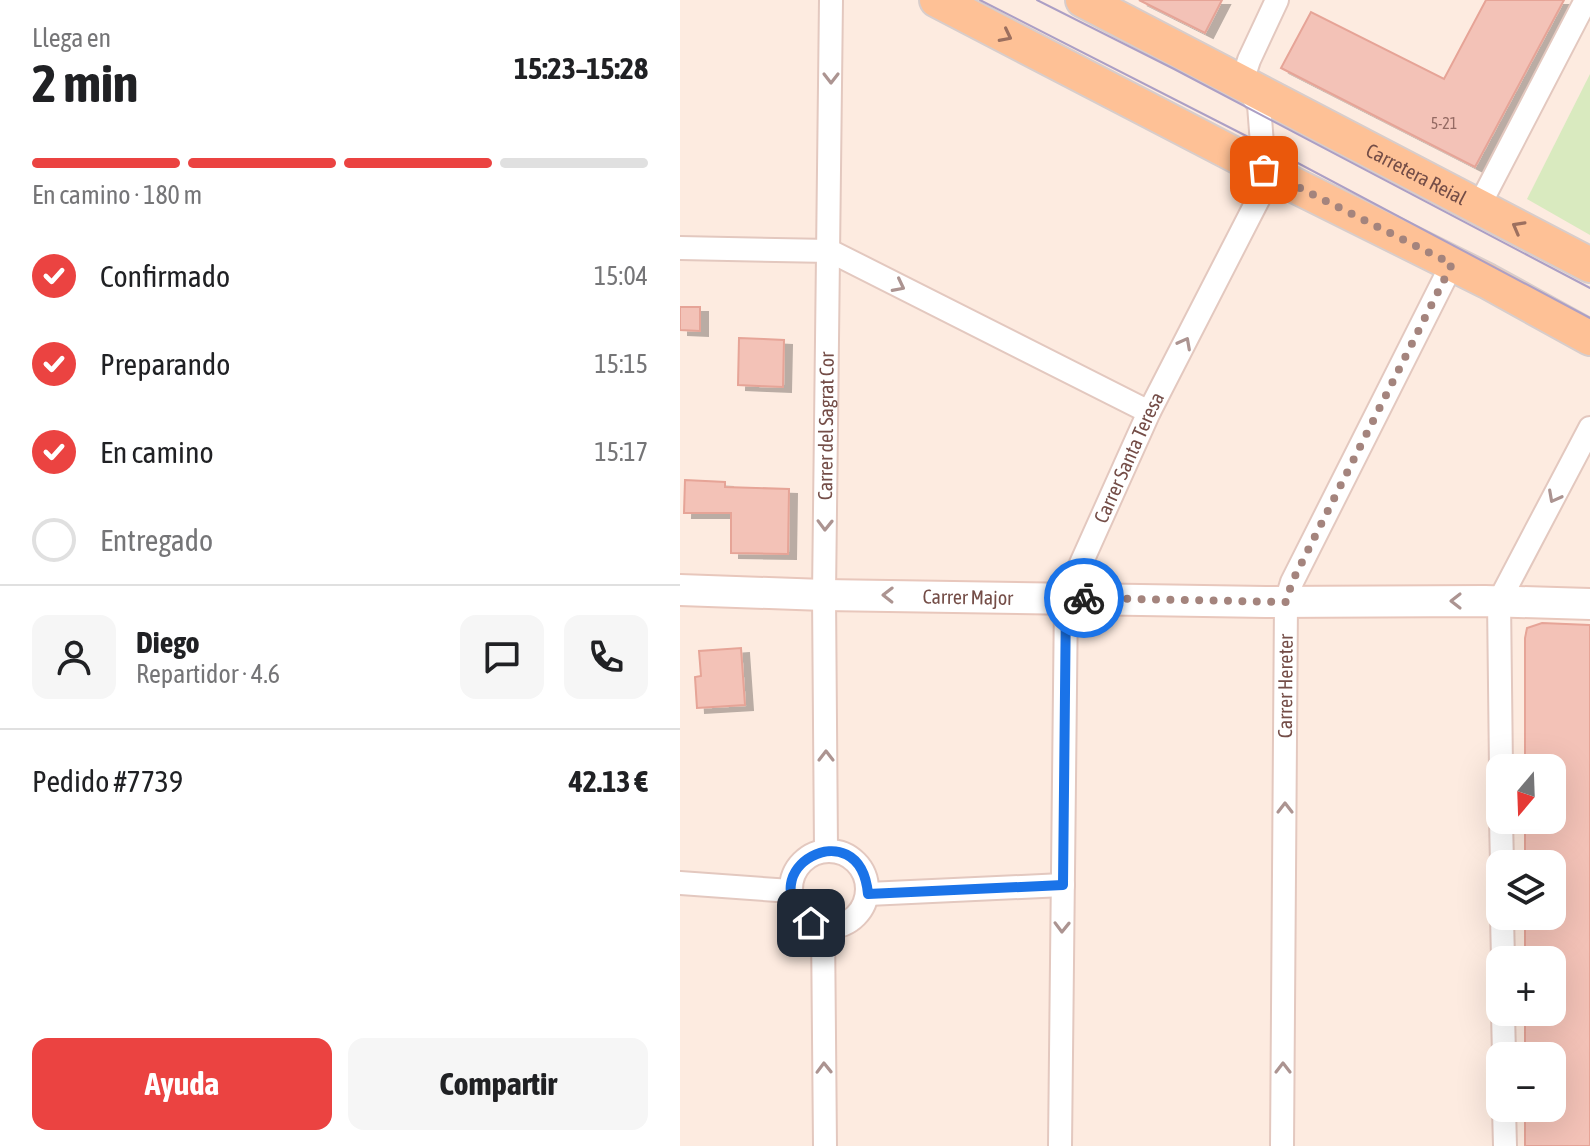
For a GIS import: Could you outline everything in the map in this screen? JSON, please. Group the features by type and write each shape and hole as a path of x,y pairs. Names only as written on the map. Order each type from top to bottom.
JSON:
{"main road":[{"path":"937,0 1590,338"},
{"name":"Carretera Reial","path":"1083,0 1589,264"}],"street":[{"name":"Carrer del Sagrat Cor","path":"826,850 824,595 831,0"},
{"path":"1264,170 1259,105 1242,82 1277,0"},
{"path":"1479,206 1586,0"},
{"name":"Carrer Santa Teresa","path":"1060,1146 1066,597 1149,412 1256,207 1263,190 1264,170"},
{"path":"680,248 830,251 1149,412"},
{"name":"Carrer Hereter","path":"1282,1146 1286,602 1292,582 1452,264"},
{"path":"1501,754 1499,601 1590,428"},
{"name":"Carrer Major","path":"680,590 824,595 1590,604"},
{"path":"826,850 843,853 857,862 866,877 868,894 863,908 853,920 839,926 823,927 811,923 801,915 791,891 793,876 800,863 812,854 826,850"},
{"path":"680,883 791,891"},
{"path":"868,894 1063,885"},
{"path":"823,927 825,1146"},
{"path":"1504,1122 1505,1146"}],"green space":[{"path":"1590,74 1590,235 1527,199"}],"building":[{"path":"1139,0 1222,0 1205,33"},
{"path":"1486,0 1564,0 1475,167 1281,68 1311,12 1444,79"},
{"path":"680,307 700,307 700,331 680,330"},
{"path":"739,338 784,340 783,387 738,385"},
{"path":"685,480 725,482 725,487 789,489 788,554 731,553 731,513 684,513"},
{"path":"1542,623 1590,625 1590,1146 1525,1146 1525,1122 1566,1122 1566,1042 1525,1042 1525,1026 1566,1026 1566,946 1525,946 1525,930 1566,930 1566,850 1525,850 1525,834 1566,834 1566,754 1525,754 1527,628"},
{"path":"741,648 745,705 697,708 695,677 701,676 699,651"}],"tram line":[{"path":"980,0 1262,144 1590,318"},
{"path":"1037,0 1590,288"}],"way so far":[{"path":"1084,598 1286,602 1292,582 1452,264 1264,170"}],"route":[{"path":"811,923 801,915 794,903 791,891 793,876 800,863 812,854 826,850 843,853 857,862 866,877 868,894 1063,885 1066,597 1084,598"}]}
